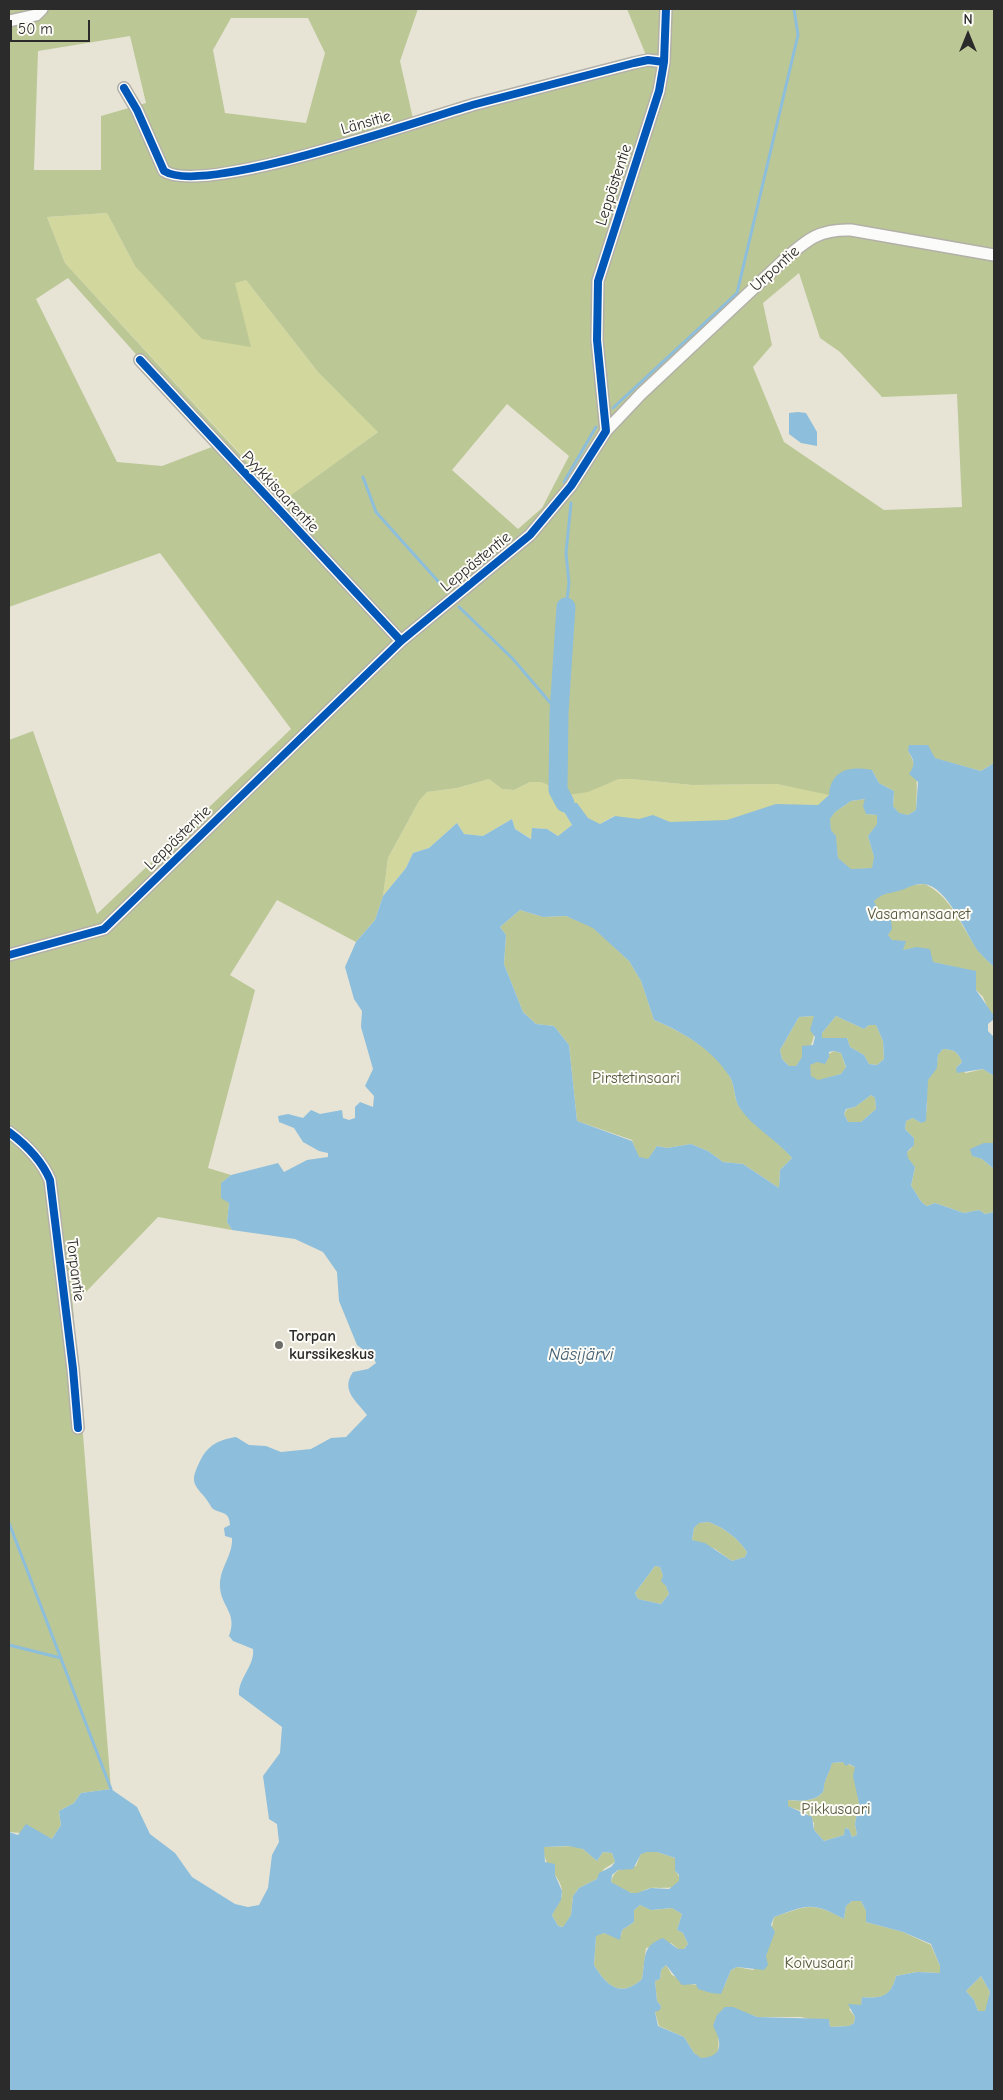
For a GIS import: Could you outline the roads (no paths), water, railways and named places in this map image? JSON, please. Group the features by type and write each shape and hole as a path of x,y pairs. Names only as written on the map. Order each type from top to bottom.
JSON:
{"street":[{"path":"9,21 36,15 42,9"},
{"name":"Leppästentie","path":"9,955 104,929 401,641 530,535 571,486 606,431 597,340 598,281 659,91 664,62 666,9"},
{"name":"Länsitie","path":"124,88 138,110 164,171 179,178 256,167 314,153 474,105 634,63 648,60 664,62"},
{"name":"Urpontie","path":"606,431 641,394 786,258 807,240 821,233 835,230 851,230 994,254"},
{"name":"Pyykkisaarentie","path":"140,360 401,641"},
{"name":"Torpantie","path":"9,1132 45,1168 50,1180 73,1369 78,1428"}],"water":[{"path":"789,413 806,413 817,432 817,446 801,443 789,434"},
{"name":"Näsijärvi","path":"909,745 928,745 935,758 981,771 994,763 994,967 978,951 948,902 932,887 917,884 883,895 874,901 879,913 891,920 892,929 888,935 892,940 906,941 903,950 916,947 930,949 933,962 976,971 976,990 994,1016 994,1019 988,1024 988,1031 994,1037 994,1076 983,1069 957,1073 956,1068 962,1062 959,1056 953,1050 943,1049 938,1055 937,1068 928,1080 926,1121 921,1123 913,1118 906,1121 905,1129 914,1138 914,1145 907,1152 908,1158 915,1167 911,1186 922,1202 927,1206 935,1203 964,1213 979,1210 985,1214 994,1212 994,2091 9,2091 9,1832 18,1835 26,1824 52,1839 61,1825 59,1811 74,1803 81,1793 111,1789 137,1807 150,1834 175,1853 192,1877 235,1904 248,1907 259,1905 268,1888 272,1855 279,1842 277,1824 269,1819 263,1776 280,1753 282,1727 239,1695 241,1683 252,1661 253,1649 233,1641 229,1636 232,1621 221,1594 220,1580 232,1544 232,1538 225,1536 224,1528 230,1525 229,1520 226,1514 212,1508 196,1487 194,1476 206,1451 214,1444 230,1438 236,1437 249,1445 266,1446 281,1452 311,1449 331,1438 346,1437 367,1415 351,1395 348,1385 349,1379 353,1372 368,1369 376,1363 373,1357 357,1345 339,1301 337,1272 323,1252 295,1239 232,1230 227,1222 229,1203 221,1198 221,1183 231,1175 278,1163 284,1172 307,1160 328,1157 328,1153 319,1151 303,1142 294,1128 279,1122 278,1116 288,1114 303,1118 311,1110 320,1114 342,1110 343,1118 349,1120 355,1118 355,1107 360,1102 373,1107 374,1096 365,1086 373,1069 361,1027 362,1011 354,999 345,967 356,942 375,920 383,896 406,868 413,853 429,848 457,823 464,834 483,836 512,819 515,829 531,839 532,828 547,829 558,836 572,825 563,810 565,803 577,803 588,818 600,824 615,816 639,819 653,815 670,822 727,820 776,804 818,805 829,795 834,780 843,771 864,769 872,770 879,783 894,791 893,806 899,813 908,815 916,810 918,782 909,774 913,767 913,762 908,751","holes":["865,799 863,806 866,814 877,815 877,824 868,836 874,857 872,868 851,869 838,858 836,836 831,830 830,819 835,812 851,801","520,910 543,917 566,916 593,928 629,961 641,981 654,1020 686,1036 715,1058 730,1077 739,1107 792,1158 780,1170 779,1188 743,1164 723,1162 708,1151 691,1144 667,1148 657,1146 648,1159 639,1157 632,1141 577,1121 569,1045 554,1026 536,1024 523,1012 504,964 506,935 500,927","814,1016 810,1030 815,1037 813,1045 802,1046 802,1057 796,1066 789,1066 782,1059 780,1050 799,1017","836,1016 864,1029 869,1025 876,1025 883,1041 884,1059 877,1065 869,1064 864,1055 850,1047 847,1038 822,1038 822,1033","834,1051 841,1053 846,1067 841,1074 818,1080 811,1076 810,1065 817,1062 825,1064 829,1057 829,1052","871,1095 875,1098 876,1109 861,1122 848,1122 844,1114 846,1109 855,1107","708,1522 730,1534 740,1542 747,1552 745,1557 732,1561 705,1543 692,1540 694,1528 699,1523","655,1566 660,1567 663,1576 661,1581 666,1586 669,1594 661,1604 638,1599 635,1593","843,1762 846,1766 849,1764 855,1767 853,1776 859,1803 855,1824 857,1835 852,1837 849,1829 845,1828 844,1835 824,1841 814,1830 812,1817 788,1806 788,1800 806,1800 819,1796 823,1791 832,1763","568,1846 583,1849 597,1861 603,1852 612,1853 615,1862 611,1867 599,1873 597,1879 579,1888 573,1896 571,1915 563,1927 558,1926 552,1915 561,1900 562,1891 555,1875 555,1864 545,1862 544,1847","657,1852 675,1858 675,1871 679,1875 679,1881 669,1889 651,1888 631,1893 611,1882 612,1875 618,1870 633,1869 641,1854","852,1901 861,1901 866,1911 866,1922 903,1932 931,1944 940,1966 940,1973 917,1972 896,1976 894,1983 885,1995 880,1997 862,1997 861,2005 848,2004 855,2017 854,2023 849,2026 830,2027 829,2019 757,2017 733,2007 725,2007 717,2015 713,2026 718,2038 719,2048 714,2055 708,2057 701,2058 694,2053 684,2037 658,2026 655,2012 660,2010 661,2006 657,2001 655,1981 660,1979 661,1970 666,1965 682,1985 696,1984 698,1989 721,1994 731,1970 737,1967 764,1970 768,1965 766,1956 775,1932 771,1925 774,1917 809,1907 816,1907 844,1919 846,1906","640,1905 651,1910 672,1908 682,1914 677,1930 683,1933 688,1944 684,1949 678,1949 663,1938 656,1941 651,1945 646,1954 642,1979 634,1985 620,1989 614,1987 603,1978 594,1965 596,1936 604,1933 620,1940 622,1930 634,1922 634,1910","981,1976 990,1992 985,2011 978,2011 974,2000 966,1991"]},
{"path":"984,1143 994,1143 994,1169 982,1159 972,1156 970,1149"}],"waterway":[{"path":"613,408 737,293 798,35 794,9"},
{"path":"564,482 596,427"},
{"path":"363,477 376,512 445,589"},
{"path":"566,607 569,583 566,553 571,503"},
{"path":"459,607 513,659 559,713"},
{"path":"565,803 558,790 559,713 566,607"},
{"path":"9,1523 111,1789"},
{"path":"9,1645 61,1658"}],"place":[{"name":"Torpan kurssikeskus","path":"279,1345"}],"park label":[{"name":"Vasamansaaret","path":"919,914"},
{"name":"Pirstetinsaari","path":"636,1078"},
{"name":"Pikkusaari","path":"836,1809"},
{"name":"Koivusaari","path":"819,1963"}]}
